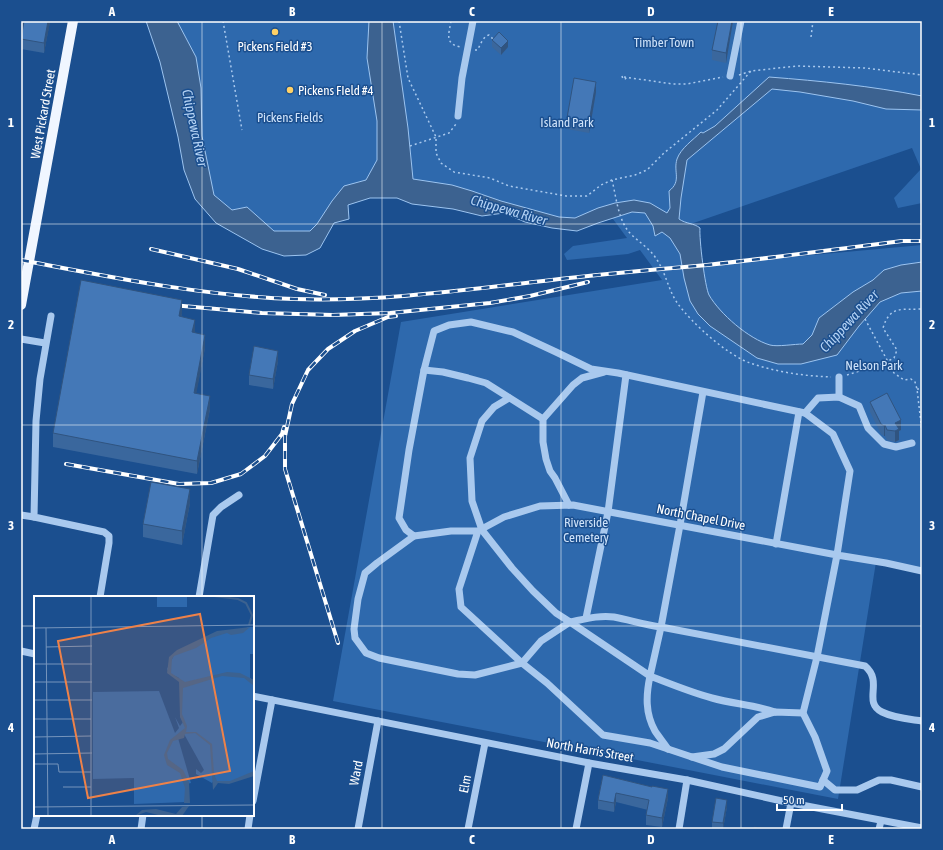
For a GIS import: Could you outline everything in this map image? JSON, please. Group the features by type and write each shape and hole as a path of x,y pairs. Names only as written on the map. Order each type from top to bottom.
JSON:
{"main road":[{"name":"West Pickard Street","path":"21,305 73,21"}],"street":[{"path":"458,116 462,78 473,21"},
{"path":"730,76 741,21"},
{"path":"34,517 36,421 45,343 50,316"},
{"path":"414,536 406,530 399,518 409,450 424,370 434,331 449,325 471,322 513,332 591,369 626,375 802,413 833,434 850,471 837,555 817,657 803,713 815,737 827,771 820,787 722,767 650,743 603,735 461,607 459,589 480,530"},
{"path":"21,339 45,343"},
{"path":"424,370 443,372 468,378 494,387 543,418"},
{"path":"569,505 550,471 546,458 543,442 543,418 573,385 582,378 606,371"},
{"path":"586,618 608,512 626,375"},
{"path":"838,377 839,397"},
{"path":"668,749 656,732 649,717 647,694 680,526 703,392"},
{"path":"776,544 802,413 818,398 839,397 859,406 868,428 884,444 896,447 912,443"},
{"path":"510,398 494,407 482,421 470,458 472,501 480,530 512,568 556,614 650,676 683,689 712,698 762,707 775,712"},
{"path":"199,596 214,514 221,507 239,495"},
{"name":"North Chapel Drive","path":"480,530 504,517 540,506 569,505 886,563 922,571"},
{"path":"21,515 104,532 109,536 100,596"},
{"path":"480,530 452,531 414,536 365,573 358,599 354,629 355,638 366,653 379,658 458,674 475,675 522,663 542,641 570,622 586,618 614,617 633,622 865,666 871,671 874,682 872,699 875,707 889,715 922,721"},
{"path":"21,651 34,654"},
{"name":"North Harris Street","path":"254,696 588,763 687,780 791,803 922,828"},
{"path":"254,796 272,700"},
{"path":"690,757 714,754 724,749 758,717 775,712 803,713"},
{"name":"Ward","path":"358,829 378,721"},
{"name":"Elm","path":"468,829 485,743"},
{"path":"576,829 588,763"},
{"path":"679,829 687,780"},
{"path":"823,780 835,790 857,790 879,780 891,780 922,787"},
{"path":"786,829 791,803"},
{"path":"34,829 37,816"},
{"path":"141,829 143,816"},
{"path":"248,829 250,816"},
{"path":"879,829 881,821"}],"path":[{"path":"223,21 242,130"},
{"path":"399,21 408,78 436,137 436,153 441,162 454,172 490,178 509,186 566,196 587,196 601,185 612,180 635,175 646,170 664,153 717,110 751,71"},
{"path":"811,37 813,21"},
{"path":"623,77 673,84 687,84 744,74 751,71 798,66 865,68 922,75"},
{"path":"410,146 449,133 455,126 458,116"},
{"path":"612,180 623,222 629,232 650,250 658,261 670,290 678,303 702,331 750,363 790,374 838,377 889,361 894,358 897,350 883,328 886,318 894,311 922,309"},
{"path":"865,319 889,361 894,373 904,380 911,379 915,382 922,432"},
{"path":"917,389 922,389"}],"green space":[{"path":"163,21 922,21 922,203 898,208 894,198 921,169 912,148 679,228 692,266 922,245 922,571 876,562 838,799 333,701 401,322 662,280 640,250 628,254 567,260 564,254 573,246 627,238 610,215 571,228 451,193 348,192 312,244 284,249 209,196"}],"water":[{"name":"Chippewa River","path":"146,21 177,21 196,57 201,88 202,136 214,195 232,210 247,207 274,231 310,231 317,224 344,186 366,180 377,160 377,121 367,58 369,21 393,21 408,128 413,179 452,185 501,201 559,217 575,218 598,208 634,200 650,203 667,213 670,208 669,191 675,184 676,164 681,151 701,132 703,133 715,126 769,77 846,84 922,96 922,110 886,109 853,101 772,89 687,160 679,219 700,228 701,252 707,290 714,302 728,318 744,332 773,346 803,344 812,335 819,318 853,292 873,280 884,270 901,265 922,262 922,291 901,293 880,302 837,355 801,364 778,364 757,358 710,326 698,314 690,301 680,254 670,238 662,232 655,236 653,226 645,213 632,212 577,231 552,228 525,222 504,213 482,216 453,209 412,204 397,198 370,198 348,205 349,219 334,223 320,248 306,255 284,256 262,249 216,223 195,199 184,170 178,137 160,62"}],"building":[{"path":"24,21 48,21 44,43 21,39"},
{"path":"718,21 732,21 726,53 712,50"},
{"path":"499,32 508,41 501,48 492,40"},
{"path":"574,78 596,82 589,122 567,118"},
{"path":"81,280 182,300 179,316 195,320 192,332 205,335 194,393 210,396 197,461 53,433"},
{"path":"254,346 278,351 273,379 249,375"},
{"path":"887,393 901,420 895,423 899,429 895,431 887,430 885,425 884,426 881,424 870,402"},
{"path":"151,482 190,489 182,531 143,524"},
{"path":"603,775 652,787 668,789 662,818 646,815 649,800 616,793 614,803 598,800"},
{"path":"716,798 727,800 723,823 712,822"},
{"path":"754,827 769,829 754,829"}],"railway":[{"path":"21,260 191,290 260,297 329,299 432,293 586,276 707,265 902,241 922,241"},
{"path":"151,249 238,269 297,289 325,295"},
{"path":"172,305 262,313 333,315 390,313 490,303 530,296 588,282"},
{"path":"338,643 285,469 285,436 292,404 308,370 328,349 355,331 388,317 396,316"},
{"path":"66,464 179,484 211,483 241,474 265,456 282,434 284,427"}],"place":[{"name":"Pickens Field #3","path":"275,32"},
{"name":"Pickens FIeld #4","path":"290,90"}],"park label":[{"name":"Timber Town","path":"664,42"},
{"name":"Pickens Fields","path":"290,117"},
{"name":"Island Park","path":"567,122"},
{"name":"Nelson Park","path":"874,365"},
{"name":"Riverside Cemetery","path":"586,530"}]}
